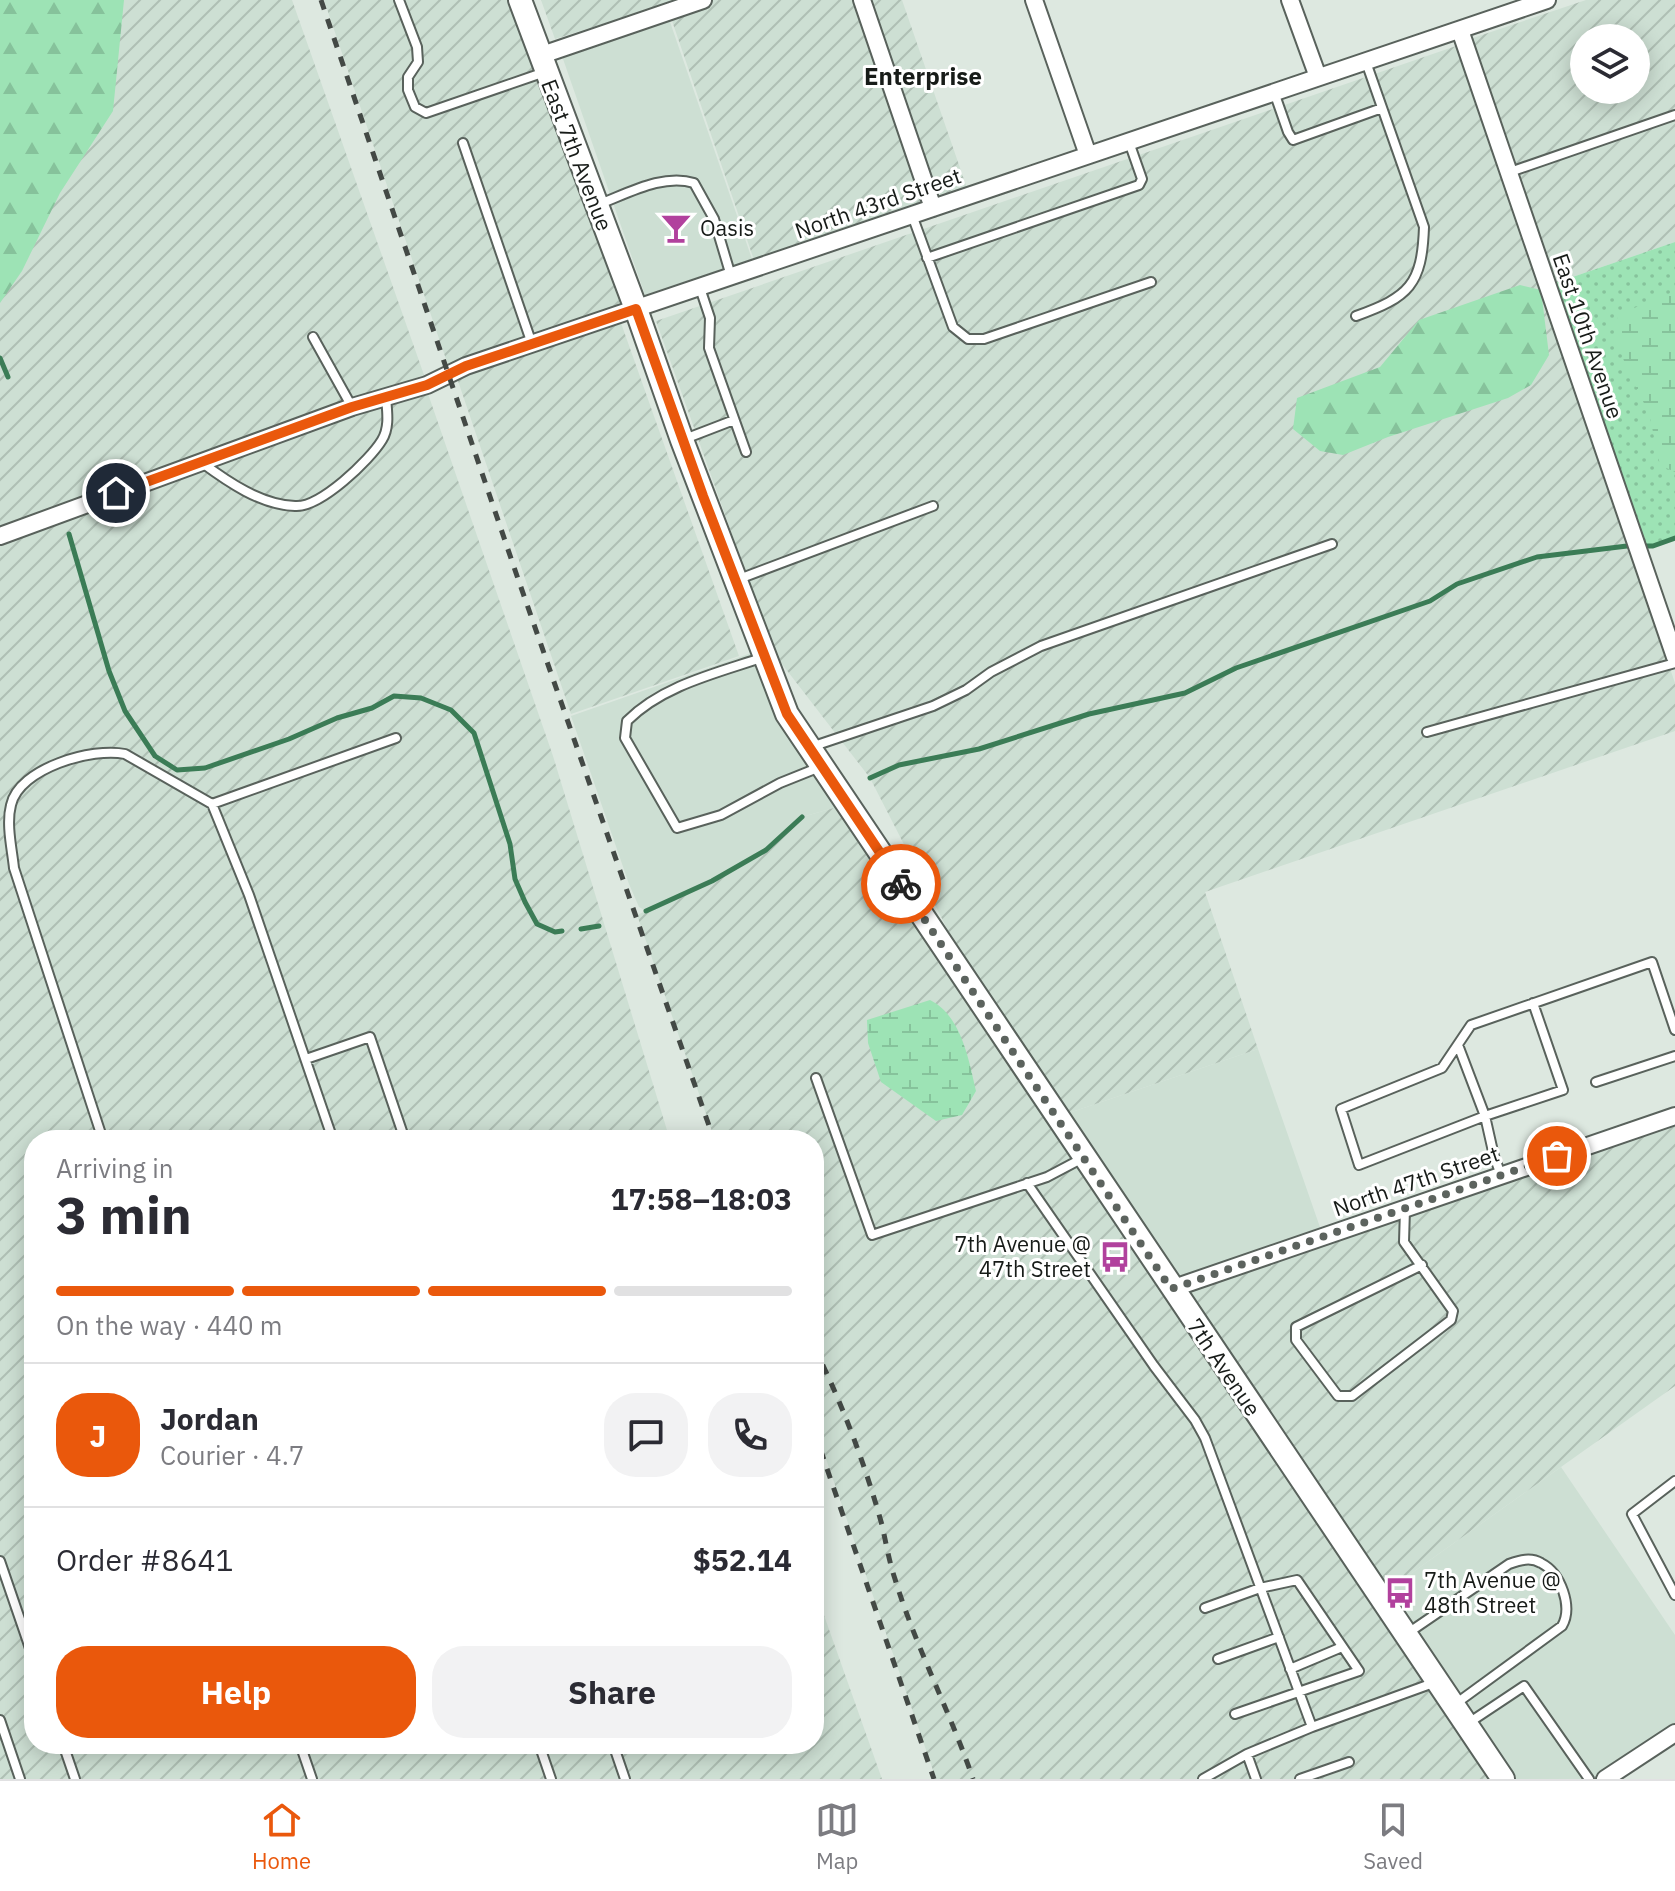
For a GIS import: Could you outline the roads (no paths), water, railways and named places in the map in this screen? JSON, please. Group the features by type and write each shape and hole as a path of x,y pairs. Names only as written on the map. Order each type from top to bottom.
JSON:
{"street":[{"name":"East 7th Avenue","path":"520,0 636,309"},
{"path":"542,64 703,0"},
{"path":"862,0 933,208"},
{"path":"1034,0 1088,155"},
{"path":"1290,0 1318,77"},
{"name":"North 43rd Street","path":"0,536 352,407 427,385 466,366 1460,30 1509,6 1547,0"},
{"name":"East 10th Avenue","path":"1460,30 1675,660"},
{"name":"7th Avenue","path":"636,309 734,581 787,714 1503,1779"},
{"name":"North 47th Street","path":"1171,1289 1675,1116"},
{"path":"1605,1779 1675,1733"}],"lane":[{"path":"399,0 417,47 418,62 408,77 408,90 415,107 426,113 439,111 542,64"},
{"path":"1356,316 1391,304 1416,278 1423,250 1424,227 1365,61"},
{"path":"1274,92 1293,140 1382,108"},
{"path":"1509,173 1675,115"},
{"path":"927,258 1139,185 1142,179 1129,141"},
{"path":"463,143 532,344"},
{"path":"596,206 659,182 680,179 694,183 714,219 731,276"},
{"path":"912,215 953,327 968,339 984,339 1151,282"},
{"path":"699,287 710,318 709,348 746,452"},
{"path":"313,337 352,407"},
{"path":"201,462 227,481 273,503 299,507 323,498 346,479 382,440 387,425 386,397"},
{"path":"682,440 734,420"},
{"path":"734,581 933,506"},
{"path":"810,747 933,706 1041,646 1332,544"},
{"path":"765,657 686,684 649,703 627,721 625,738 677,828 721,815 780,783 823,766"},
{"path":"1427,732 1675,660"},
{"path":"212,804 396,738"},
{"path":"100,1130 14,868 11,803 24,784 43,771 82,755 109,751 125,754 212,804 249,895 330,1130"},
{"path":"1533,1003 1563,1090 1485,1116 1359,1165 1341,1109 1442,1068 1471,1025 1533,1003 1652,962 1675,1030"},
{"path":"306,1059 370,1037 402,1130"},
{"path":"1458,1045 1485,1116 1501,1175"},
{"path":"1596,1082 1675,1056"},
{"path":"816,1078 872,1235 1047,1177 1084,1158"},
{"path":"1027,1183 1205,1438 1312,1727"},
{"path":"1405,1208 1404,1242 1422,1265 1453,1311 1451,1320 1352,1396 1338,1396 1296,1340 1296,1327 1422,1265"},
{"path":"1675,1481 1632,1514 1675,1595"},
{"path":"1405,1635 1509,1564 1532,1560 1543,1563 1555,1576 1566,1604 1566,1618 1562,1626 1453,1705"},
{"path":"0,1561 24,1631"},
{"path":"1205,1608 1260,1588 1297,1580 1359,1671 1235,1714"},
{"path":"1218,1659 1279,1637"},
{"path":"1290,1669 1342,1647"},
{"path":"1203,1779 1247,1754 1312,1727 1437,1682"},
{"path":"1466,1725 1524,1686 1589,1779"},
{"path":"0,1720 20,1779"},
{"path":"66,1754 75,1779"},
{"path":"303,1754 312,1779"},
{"path":"542,1754 551,1779"},
{"path":"616,1754 625,1779"},
{"path":"1247,1754 1256,1779"},
{"path":"1300,1779 1349,1762"}],"waterway":[{"path":"0,358 8,377"},
{"path":"69,534 109,671 125,711 155,756 177,770 205,768 289,739 337,718 372,708 394,696 421,698 451,710 474,733 510,844 515,879 525,902 537,924 555,932 562,931"},
{"path":"870,778 899,765 979,749 1089,714 1185,693 1236,668 1430,601 1457,584 1537,557 1627,546 1653,546 1675,538"},
{"path":"646,911 712,881 766,850 802,817"},
{"path":"581,929 599,926"}],"railway":[{"path":"321,0 711,1130"},
{"path":"824,1368 852,1434 875,1502 903,1605 973,1779"},
{"path":"824,1460 934,1779"}],"place":[{"name":"Oasis","path":"676,228"},
{"name":"7th Avenue @ 47th Street","path":"1115,1257"},
{"name":"7th Avenue @ 48th Street","path":"1400,1593"}],"district":[{"name":"Enterprise","path":"923,77"}]}
